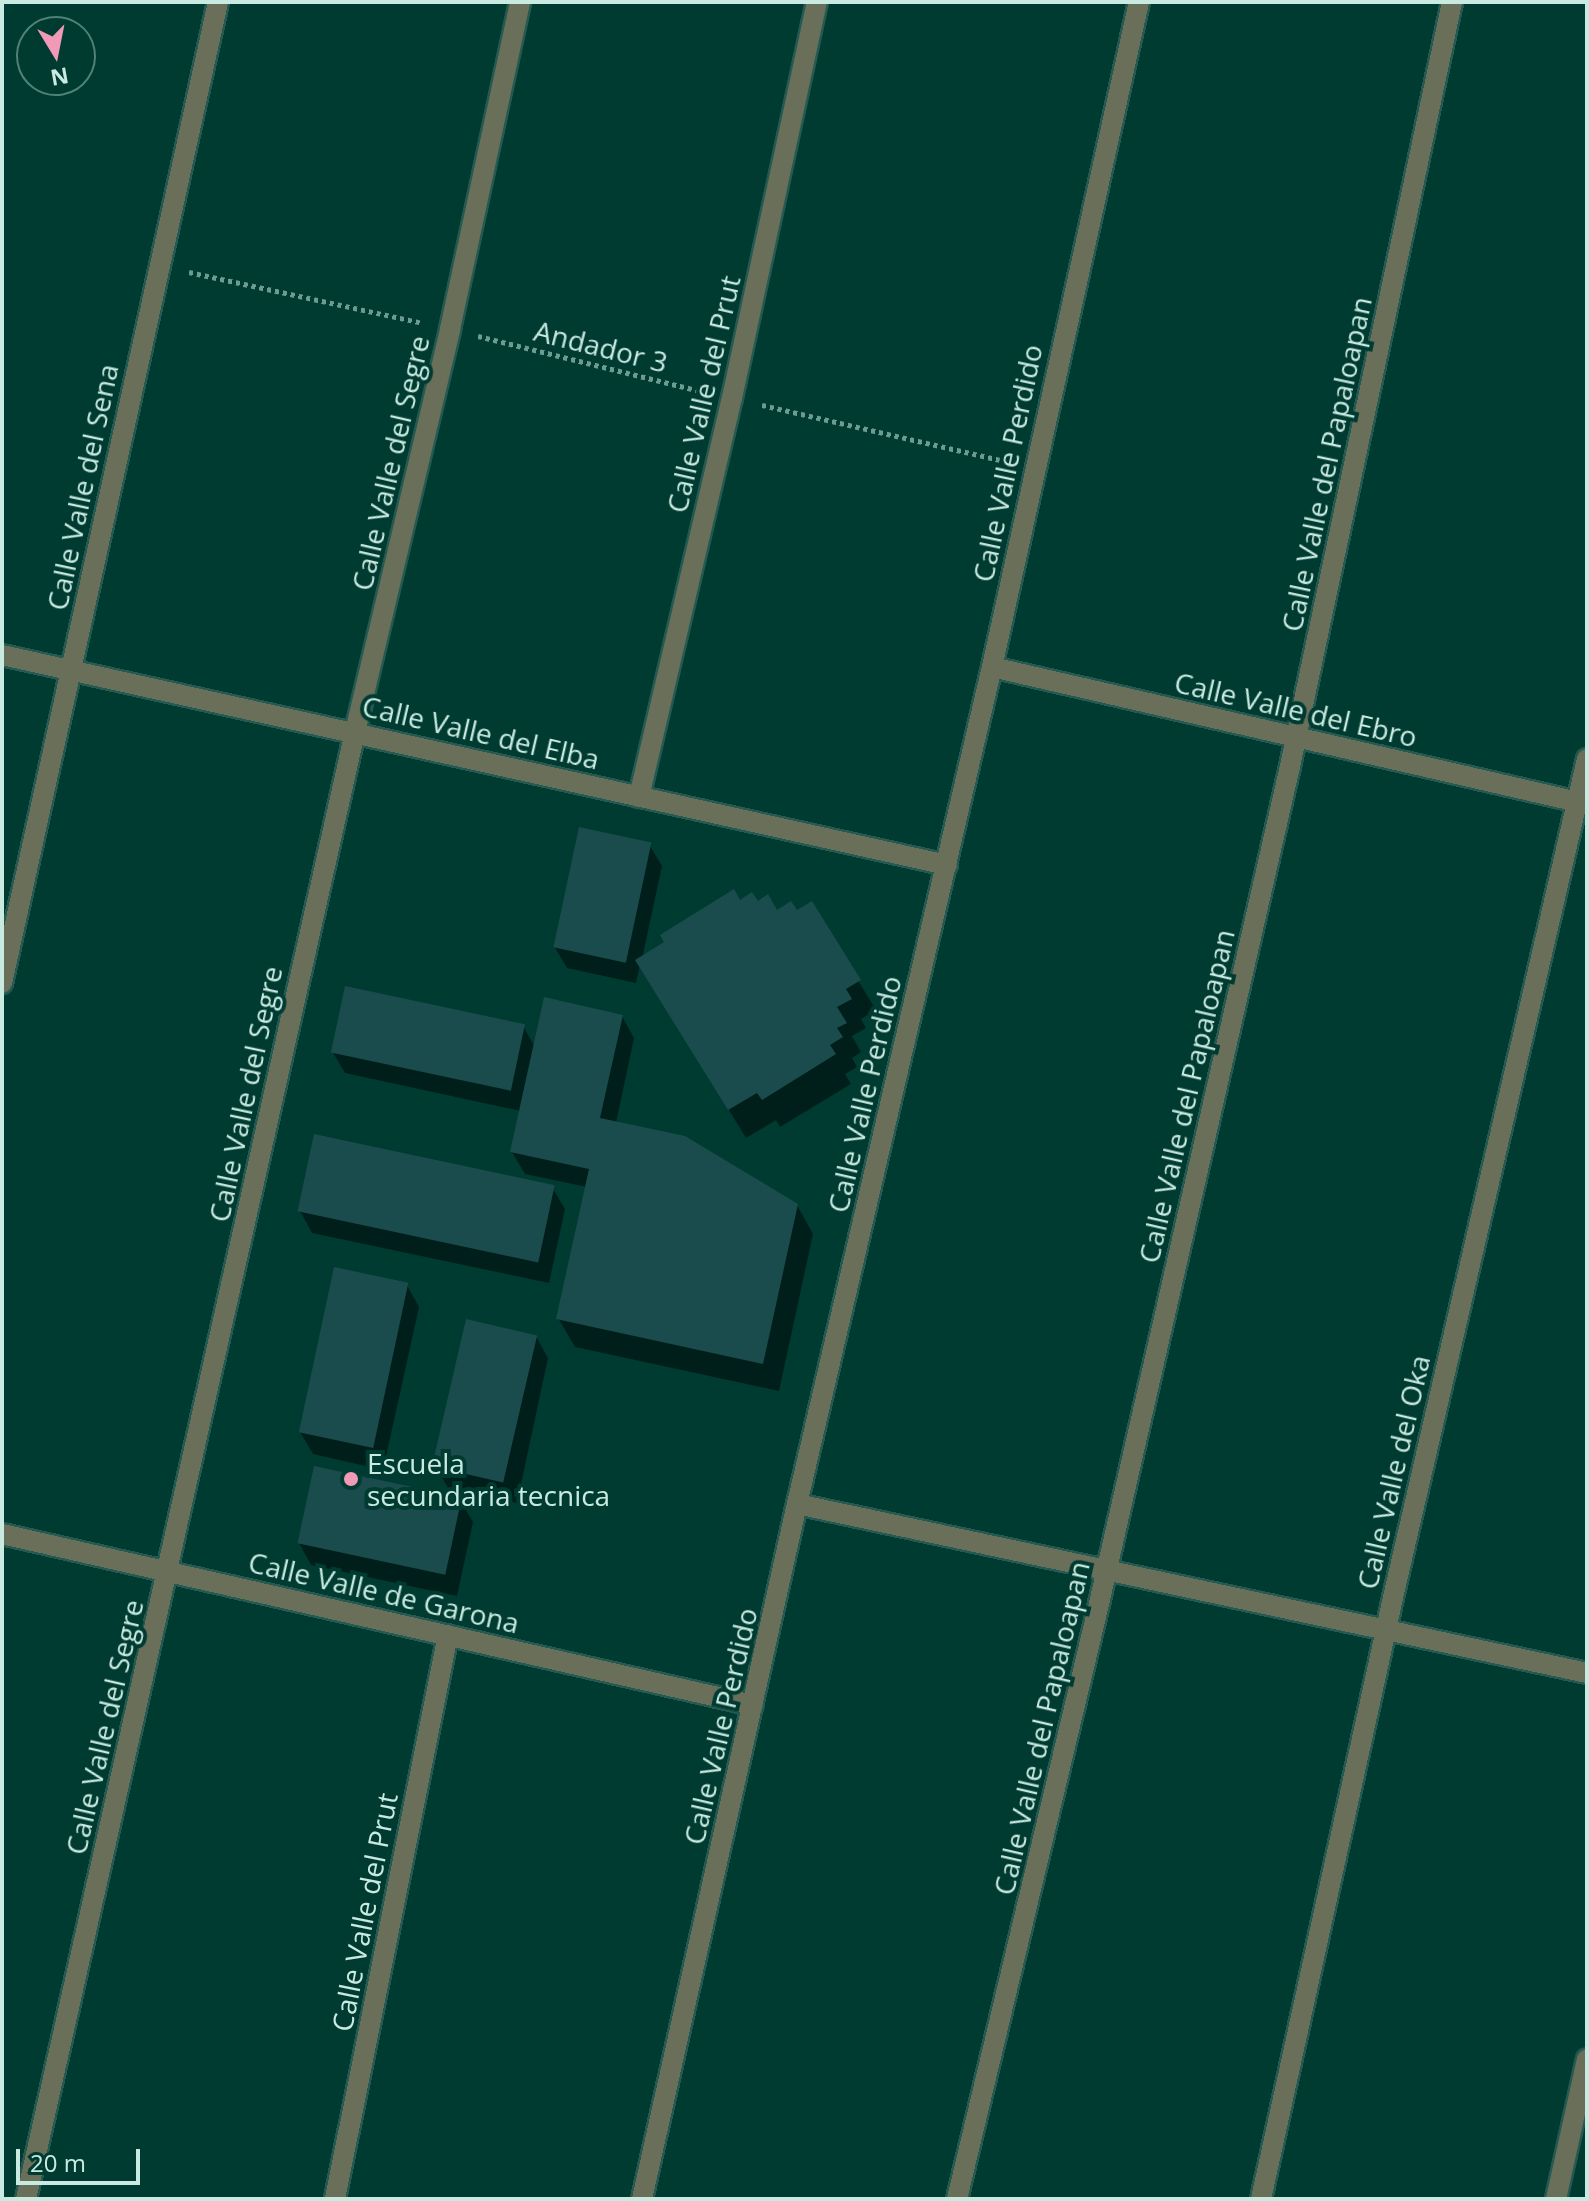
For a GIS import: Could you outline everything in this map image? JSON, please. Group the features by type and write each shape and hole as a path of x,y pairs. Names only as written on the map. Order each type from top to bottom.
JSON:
{"street":[{"name":"Calle Valle del Sena","path":"2,983 218,2"},
{"name":"Calle Valle del Segre","path":"26,2199 355,732 450,329 520,2"},
{"name":"Calle Valle del Prut","path":"639,797 732,398 817,2"},
{"name":"Calle Valle Perdido","path":"642,2199 797,1504 992,667 1139,2"},
{"name":"Calle Valle del Papaloapan","path":"957,2199 1107,1570 1296,738 1452,2"},
{"name":"Calle Valle del Elba","path":"2,655 947,865"},
{"name":"Calle Valle del Ebro","path":"992,667 1582,803"},
{"name":"Calle Valle del Oka","path":"1261,2199 1386,1628 1582,803 1587,759"},
{"path":"797,1504 1587,1673"},
{"name":"Calle Valle de Garona","path":"2,1534 753,1705"},
{"name":"Calle Valle del Prut","path":"335,2199 448,1635"},
{"path":"1556,2199 1587,2059"}],"path":[{"name":"Andador 3","path":"158,265 450,329 1034,467"}],"building":[{"path":"579,827 651,842 626,963 553,947"},
{"path":"734,889 740,900 752,892 758,901 768,894 777,910 791,901 797,910 812,901 861,980 846,989 852,999 837,1007 847,1023 837,1028 843,1037 830,1045 836,1054 762,1100 757,1093 728,1110 635,960 664,942 660,935"},
{"path":"345,986 525,1024 511,1091 331,1053"},
{"path":"544,997 623,1015 600,1118 685,1136 798,1204 763,1364 556,1319 589,1169 510,1152"},
{"path":"314,1134 555,1185 538,1262 298,1211"},
{"path":"334,1267 408,1283 373,1448 299,1432"},
{"path":"466,1319 537,1335 503,1483 432,1466"},
{"path":"314,1466 462,1497 445,1575 298,1543"}],"place":[{"name":"Escuela secundaria tecnica","path":"351,1479"}]}
